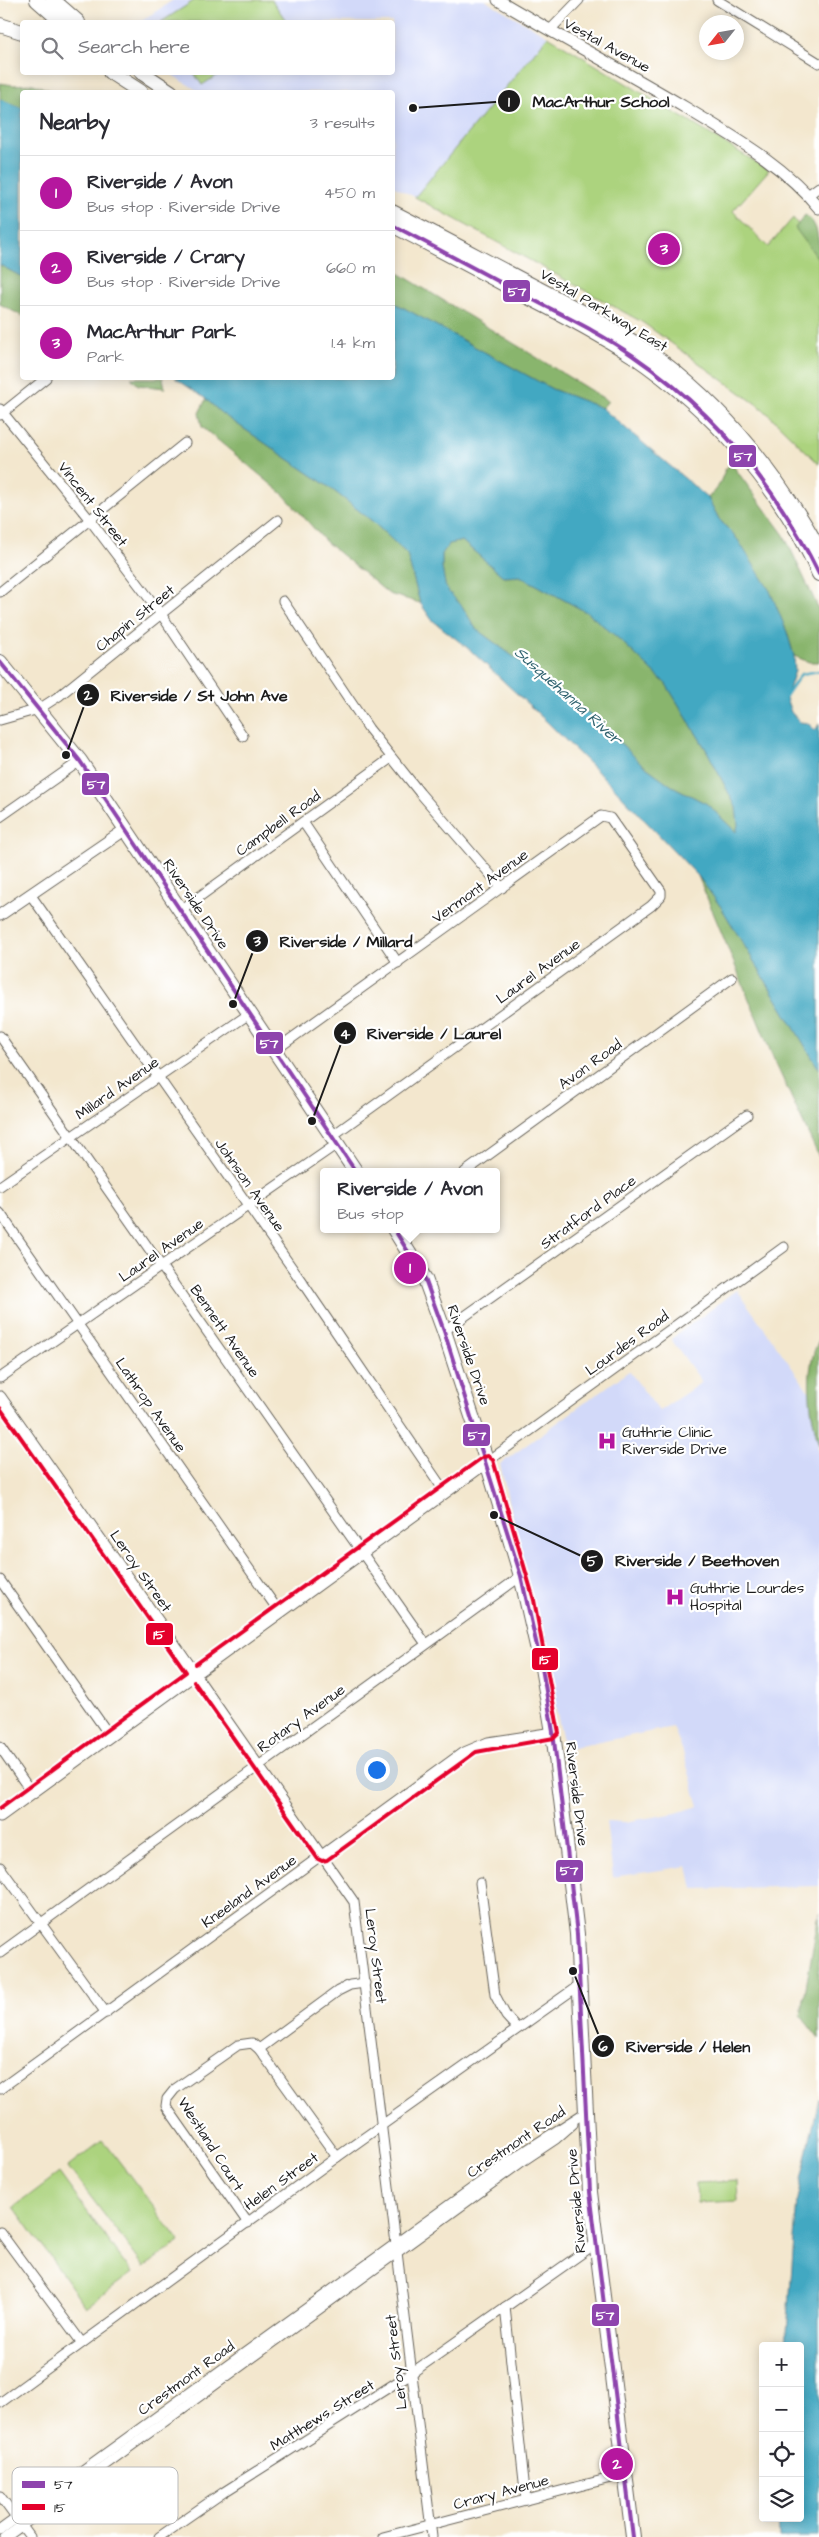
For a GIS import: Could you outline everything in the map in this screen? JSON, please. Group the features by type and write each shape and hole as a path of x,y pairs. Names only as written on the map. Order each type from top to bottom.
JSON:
{"main road":[{"path":"37,0 60,20"},
{"path":"55,2 76,20"},
{"path":"0,25 20,31"},
{"path":"115,75 138,90"},
{"path":"127,75 149,90"},
{"path":"146,75 169,90"},
{"name":"Vestal Parkway East","path":"395,214 569,305 660,361 710,404 742,438 793,504 819,548"},
{"name":"Vestal Parkway East","path":"395,226 570,318 631,354 669,383 715,424 759,475 789,517 819,574"},
{"name":"Riverside Drive","path":"0,662 80,762 353,1168"},
{"name":"Riverside Drive","path":"396,1233 425,1279 444,1331 487,1462 521,1576 540,1658 553,1732 572,1888 581,1984 590,2192 633,2537"}],"street":[{"name":"Vestal Avenue","path":"498,0 588,50 757,151 785,172 819,208"},
{"path":"550,30 579,0"},
{"path":"717,0 819,63"},
{"path":"808,195 819,187"},
{"path":"1,412 43,380"},
{"name":"Vincent Street","path":"1,412 90,520 161,614 243,736"},
{"path":"0,592 185,443"},
{"name":"Chapin Street","path":"0,720 38,709 59,696 278,520"},
{"path":"283,601 369,729 502,888"},
{"name":"Campbell Road","path":"181,910 392,758"},
{"path":"0,818 80,762"},
{"name":"Vermont Avenue","path":"274,1051 502,888 596,818 606,815 610,818 661,891 661,896"},
{"path":"303,822 398,963"},
{"path":"0,915 126,829"},
{"name":"Johnson Avenue","path":"30,894 445,1492"},
{"name":"Laurel Avenue","path":"0,1378 248,1206 334,1140 643,912 661,896"},
{"name":"Avon Road","path":"471,1168 732,978"},
{"name":"Millard Avenue","path":"0,1186 249,1014"},
{"name":"Bennett Avenue","path":"0,1036 426,1644"},
{"name":"Stratford Place","path":"444,1331 747,1115"},
{"name":"Lathrop Avenue","path":"0,1213 280,1613"},
{"name":"Lourdes Road","path":"487,1462 784,1247"},
{"name":"Leroy Street","path":"0,1397 323,1855 354,1902 432,2537"},
{"path":"0,1816 487,1462"},
{"name":"Rotary Avenue","path":"0,1953 521,1576"},
{"path":"0,1580 110,1736"},
{"name":"Kneeland Avenue","path":"0,2089 474,1746 553,1732"},
{"path":"0,1747 32,1793"},
{"path":"0,1867 106,2013"},
{"path":"480,1883 495,1995 506,2016 517,2028"},
{"path":"337,2157 259,2049 338,1992 350,1985 365,1982"},
{"name":"Helen Street","path":"0,2403 337,2157 581,1984"},
{"name":"Westland Court","path":"248,2223 166,2106 166,2102 175,2089 238,2045 252,2043 259,2049"},
{"name":"Crestmont Road","path":"94,2467 493,2178 556,2139 586,2112"},
{"path":"0,2232 82,2343"},
{"name":"Matthews Street","path":"178,2524 224,2492 413,2372 595,2244"},
{"path":"504,2307 526,2500"},
{"name":"Crary Avenue","path":"383,2537 626,2474"},
{"path":"0,2496 12,2512"},
{"name":"Crestmont Road","path":"0,2530 14,2524"},
{"name":"Crestmont Road","path":"6,2537 17,2524"},
{"path":"20,2524 30,2537"},
{"name":"Matthews Street","path":"159,2537 178,2524"}],"shaded area":[{"path":"173,0 485,0 548,36 415,197 395,187 395,90 197,90 172,75 395,75 395,20 143,20"},
{"name":"Guthrie Lourdes Hospital","path":"737,1290 815,1400 819,1468 819,1886 693,1889 688,1866 613,1877 606,1821 625,1822 676,1813 699,1806 682,1749 673,1727 565,1749 500,1464 629,1371 659,1411 702,1382 671,1339"}],"green space":[{"path":"195,0 272,0 286,20 164,20"},
{"path":"548,36 769,170 733,211 768,247 793,218 819,252 819,464 763,409 642,322 415,197"},
{"path":"195,75 218,75 202,85"},
{"path":"0,83 13,85 33,84 50,90 20,90 20,107 0,99"},
{"path":"805,215 810,218 816,228 819,260 795,228"},
{"path":"0,265 20,276 20,315 0,304"},
{"path":"395,271 608,401 602,408 552,389 395,303"},
{"path":"133,380 163,380 165,388 138,385"},
{"path":"206,399 221,413 329,487 372,521 407,554 420,603 389,594 326,542 284,495 202,427 199,413"},
{"path":"731,463 784,535 815,601 819,611 819,662 809,662 794,656 787,632 738,540 719,519 708,498 719,485 725,470"},
{"path":"462,541 504,577 520,576 588,613 619,639 666,684 707,751 736,807 738,825 736,832 707,804 672,786 643,765 600,723 476,629 462,606 446,590 442,568 442,553 449,544"},
{"path":"698,876 721,907 819,1069 819,1157 775,1062"},
{"path":"819,1340 819,1445 811,1406 810,1378 814,1352"},
{"path":"819,1913 819,2039 801,2016"},
{"path":"103,2140 180,2242 144,2267 68,2167"},
{"path":"59,2173 132,2273 86,2307 14,2207"},
{"path":"737,2181 738,2201 697,2203 696,2183"}],"water":[{"path":"0,99 20,107 20,276 0,265"},
{"path":"395,303 552,389 602,408 708,498 719,519 738,540 770,591 787,632 794,656 795,671 786,698 791,712 800,722 808,723 815,731 819,724 819,1069 721,907 698,876 615,789 547,722 470,650 432,620 420,603 407,554 372,521 329,487 221,413 206,399 178,380 395,380","holes":["462,541 504,577 520,576 588,613 619,639 666,684 707,751 736,807 738,825 736,832 707,804 672,786 643,765 600,723 476,629 462,606 446,589 442,568 442,554 449,544"]},
{"path":"819,2098 819,2537 779,2537 778,2522 804,2522 804,2342 786,2342 797,2199"}],"waterway":[{"path":"784,699 801,674 819,671"}],"transit line":[{"name":"57","path":"395,227 593,331 632,355 662,377 690,400 740,452 763,481 783,511 819,574"},
{"name":"57","path":"0,662 80,761 353,1168"},
{"name":"57","path":"396,1233 425,1279 444,1331 521,1576 542,1668 553,1732 577,1934 590,2192 633,2537"},
{"name":"15","path":"0,1408 186,1672 0,1808"},
{"name":"15","path":"194,1682 318,1859 322,1861 327,1860 476,1752 554,1738 559,1733 534,1600 493,1460 488,1456 483,1457 196,1664"}],"place":[{"name":"MacArthur School","path":"413,108"},
{"name":"MacArthur Park","path":"664,249"},
{"name":"Riverside / St John Ave","path":"66,755"},
{"name":"Riverside / Millard","path":"233,1004"},
{"name":"Riverside / Laurel","path":"312,1121"},
{"name":"Riverside / Avon","path":"410,1268"},
{"name":"Guthrie Clinic Riverside Drive","path":"607,1441"},
{"name":"Riverside / Beethoven","path":"494,1515"},
{"name":"Guthrie Lourdes Hospital","path":"675,1597"},
{"name":"Riverside / Helen","path":"573,1971"},
{"name":"Riverside / Crary","path":"617,2464"}],"water label":[{"name":"Susquehanna River","path":"569,695"}]}
